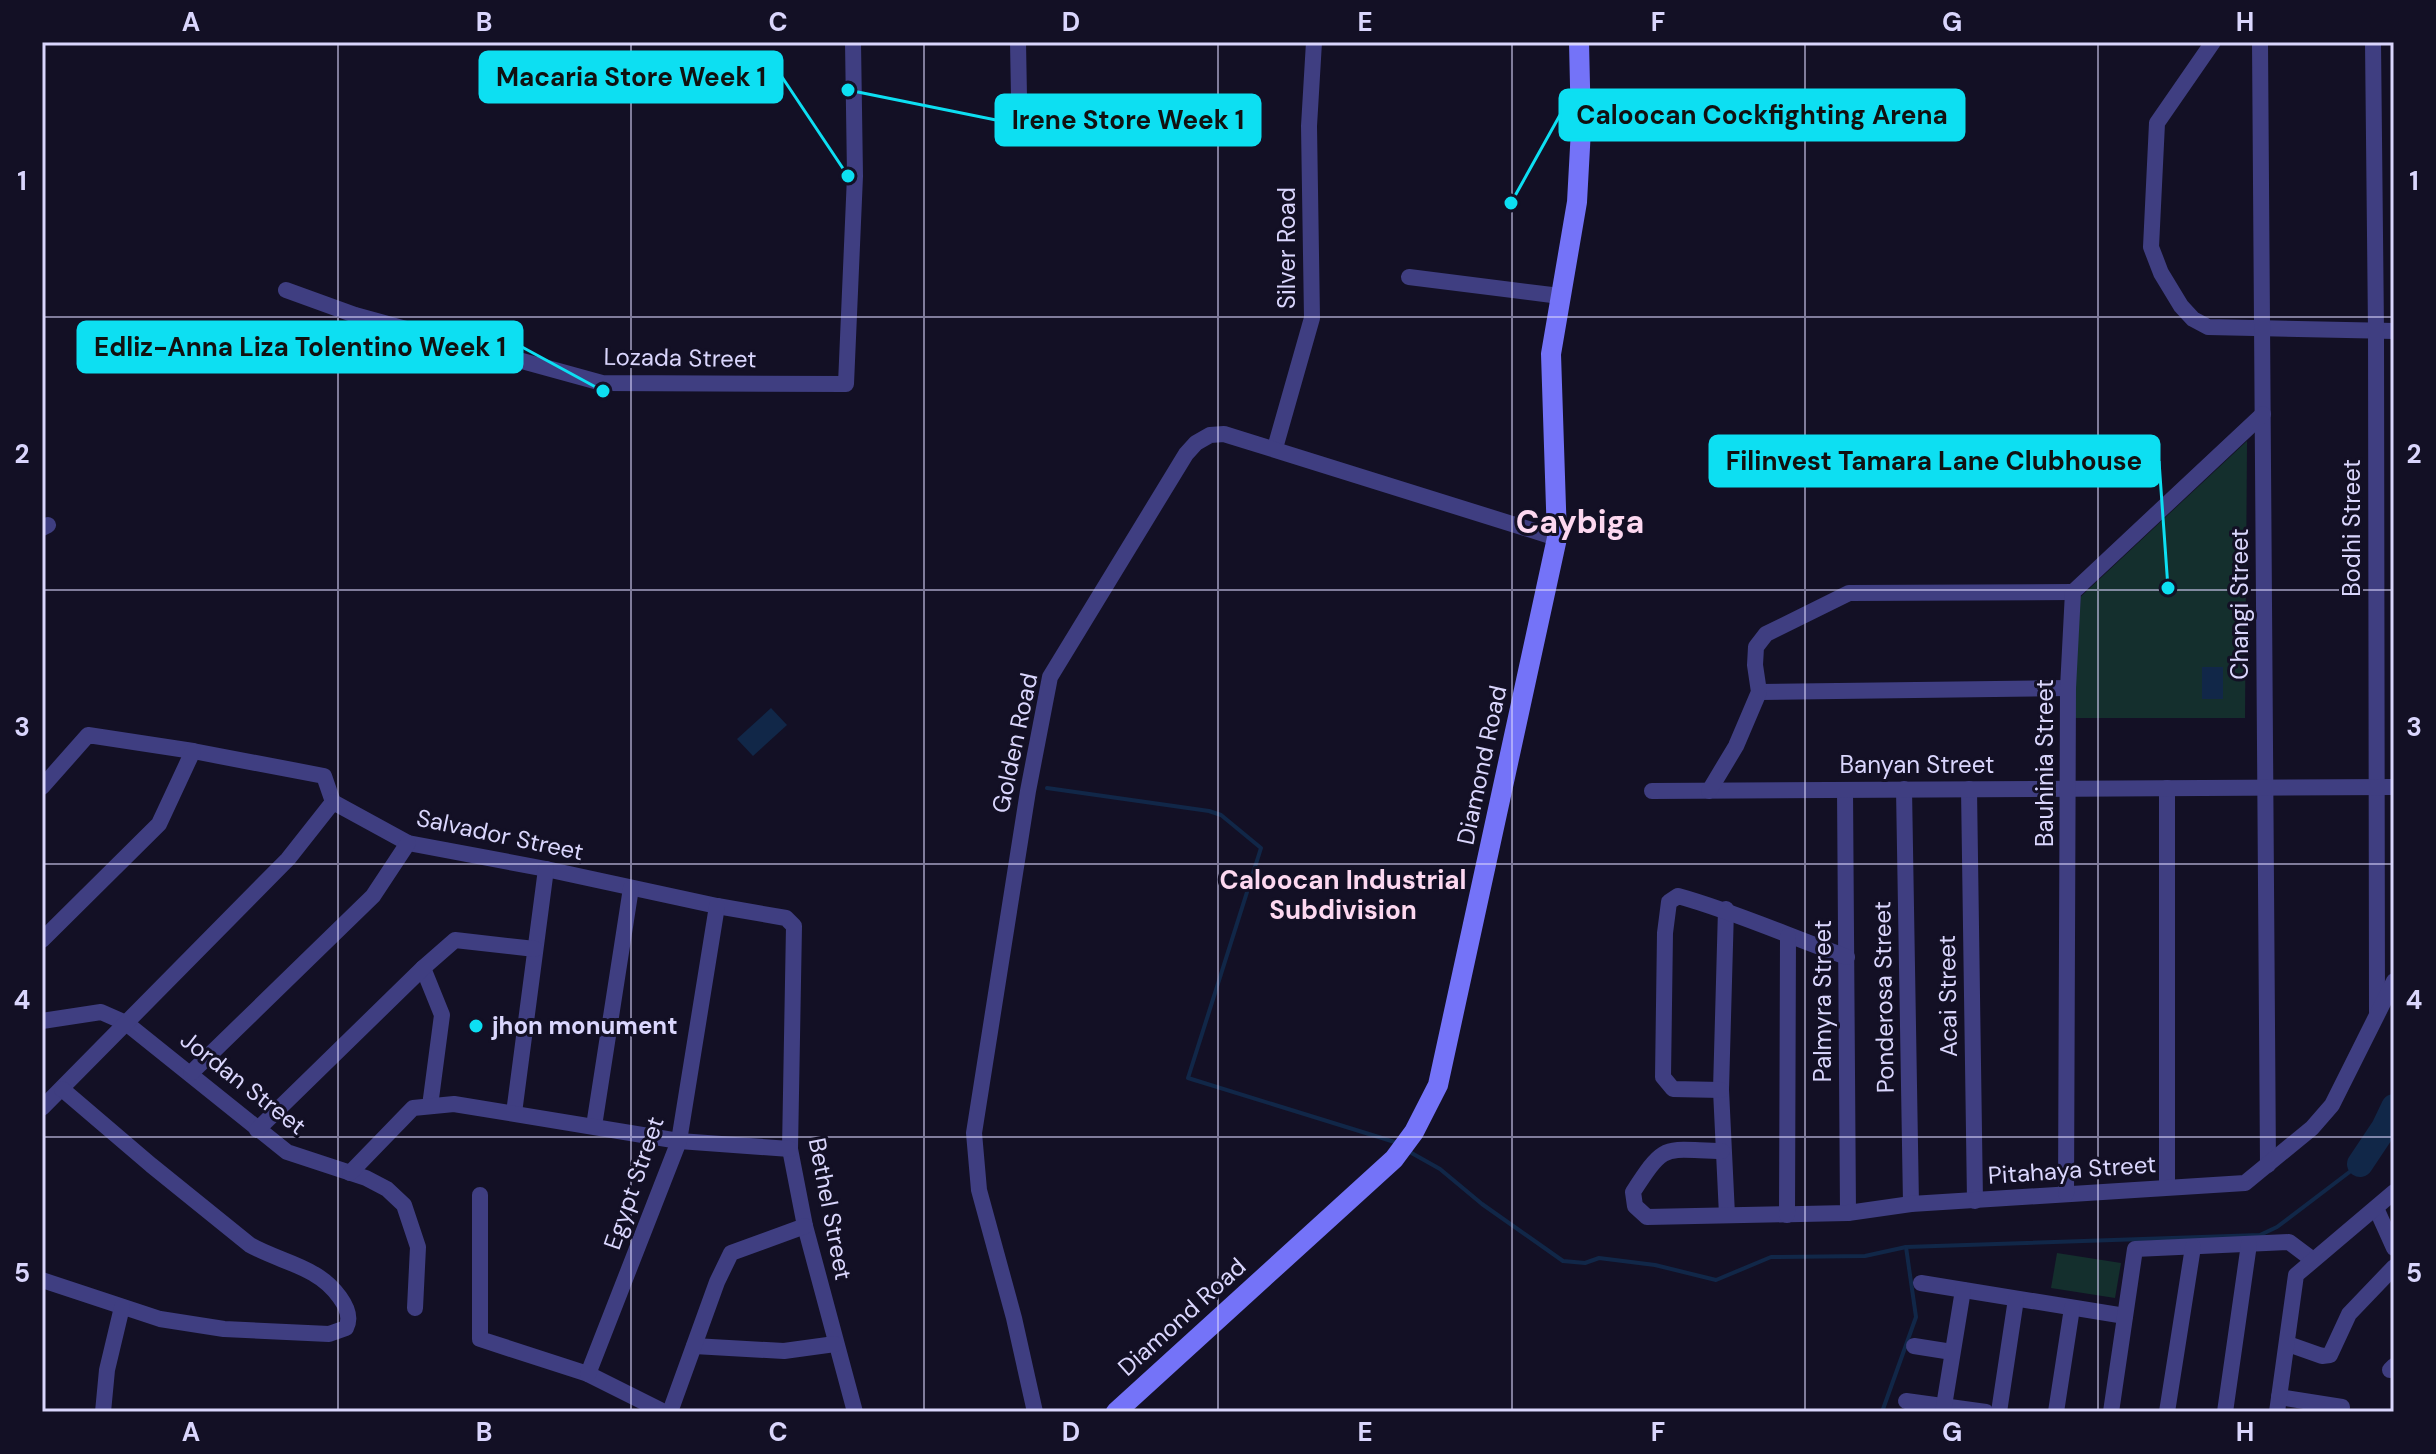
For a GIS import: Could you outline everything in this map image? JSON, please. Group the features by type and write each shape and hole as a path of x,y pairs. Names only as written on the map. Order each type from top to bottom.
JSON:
{"main road":[{"name":"Diamond Road","path":"1116,1412 1404,1147 1441,1075 1557,538 1551,354 1577,202 1581,129 1579,42"}],"street":[{"name":"Lozada Street","path":"286,290 355,315 602,383 846,384 855,176 853,42"},
{"path":"1018,42 1019,97"},
{"name":"Silver Road","path":"1275,448 1312,318 1309,126 1314,42"},
{"path":"2213,42 2157,123 2151,247 2161,273 2181,306 2193,319 2208,327 2394,331"},
{"name":"Changi Street","path":"2260,42 2268,1165"},
{"name":"Bodhi Street","path":"2373,42 2377,1015"},
{"path":"1409,277 1560,296"},
{"path":"1709,791 1736,746 1759,692 1756,647 1766,634 1849,593 2073,592 2263,414"},
{"name":"Golden Road","path":"1035,1412 1014,1318 979,1190 974,1133 1028,791 1050,677 1186,454 1196,443 1210,435 1224,434 1275,448 1557,538"},
{"name":"Bauhinia Street","path":"2066,1194 2068,688 2073,592"},
{"path":"1759,692 2068,688"},
{"name":"Salvador Street","path":"42,787 88,735 193,751 324,776 333,802 408,843 786,918"},
{"path":"42,940 159,824 193,751"},
{"name":"Banyan Street","path":"1652,791 2394,787"},
{"path":"2167,788 2167,1186"},
{"name":"Ponderosa Street","path":"1904,789 1911,1204"},
{"name":"Acai Street","path":"1969,789 1975,1201"},
{"name":"Palmyra Street","path":"1845,790 1848,1213"},
{"path":"42,1108 288,859 333,802"},
{"path":"191,1073 373,896 408,843"},
{"path":"514,1113 546,869"},
{"path":"594,1126 631,888"},
{"path":"1721,1090 1673,1089 1663,1077 1665,933 1669,902 1678,896 1726,909 1847,957"},
{"name":"Egypt Street","path":"588,1374 679,1141 717,906"},
{"path":"1726,909 1721,1090 1727,1215"},
{"name":"Bethel Street","path":"786,918 794,926 790,1149 805,1226 855,1412"},
{"path":"1787,1215 1788,936"},
{"path":"257,1130 455,940 535,949"},
{"path":"423,968 442,1015 430,1106"},
{"name":"Pitahaya Street","path":"1722,1151 1667,1150 1654,1160 1633,1192 1635,1206 1647,1217 1848,1213 1911,1204 2245,1183 2312,1128 2332,1105 2394,981"},
{"name":"Jordan Street","path":"42,1021 101,1012 126,1023 287,1152 387,1189 404,1205 418,1247 415,1308"},
{"path":"42,1280 160,1319 224,1329 329,1334 346,1328 350,1321 350,1312 345,1304 316,1274 250,1245 62,1089"},
{"path":"350,1173 413,1108 454,1104 679,1141 790,1149"},
{"path":"2342,1407 2278,1404 2296,1275 2394,1192"},
{"path":"480,1195 480,1339 588,1374 667,1412 731,1253 805,1226"},
{"path":"2376,1208 2394,1248"},
{"path":"2111,1412 2135,1249 2289,1242 2313,1260"},
{"path":"2225,1412 2249,1244"},
{"path":"2167,1412 2193,1247"},
{"path":"2288,1344 2322,1356 2330,1355 2349,1314 2394,1267"},
{"path":"1921,1283 2125,1316"},
{"path":"1944,1409 1963,1290"},
{"path":"1999,1412 2016,1299"},
{"path":"103,1412 107,1370 122,1307"},
{"path":"2056,1412 2072,1308"},
{"path":"694,1346 784,1351 835,1344"},
{"path":"1914,1346 1952,1352"},
{"path":"1906,1401 1944,1409 1986,1412"}],"green space":[{"path":"2247,441 2245,718 2075,718 2075,602"},
{"path":"2057,1253 2121,1263 2115,1298 2051,1288"}],"water":[{"path":"2202,667 2223,667 2223,699 2202,699"},
{"path":"771,708 787,725 753,756 737,739"}],"waterway":[{"path":"1047,788 1209,811 1221,815 1261,848 1188,1078 1398,1143"},
{"path":"2360,1164 2394,1107"},
{"path":"1408,1151 1440,1169 1482,1204 1563,1261 1585,1263 1599,1258 1655,1265 1716,1280 1771,1257 1865,1256 1906,1247 2260,1235 2277,1227 2360,1164"},
{"path":"1882,1412 1916,1317 1906,1247"}],"place":[{"name":"Irene Store Week 1","path":"848,90"},
{"name":"Macaria Store Week 1","path":"848,176"},
{"name":"Caloocan Cockfighting Arena","path":"1511,203"},
{"name":"Edliz-Anna Liza Tolentino Week 1","path":"603,391"},
{"name":"Filinvest Tamara Lane Clubhouse","path":"2168,588"},
{"name":"jhon monument","path":"476,1026"}],"district":[{"name":"Caybiga","path":"1580,522"},
{"name":"Caloocan Industrial Subdivision","path":"1343,895"}]}
